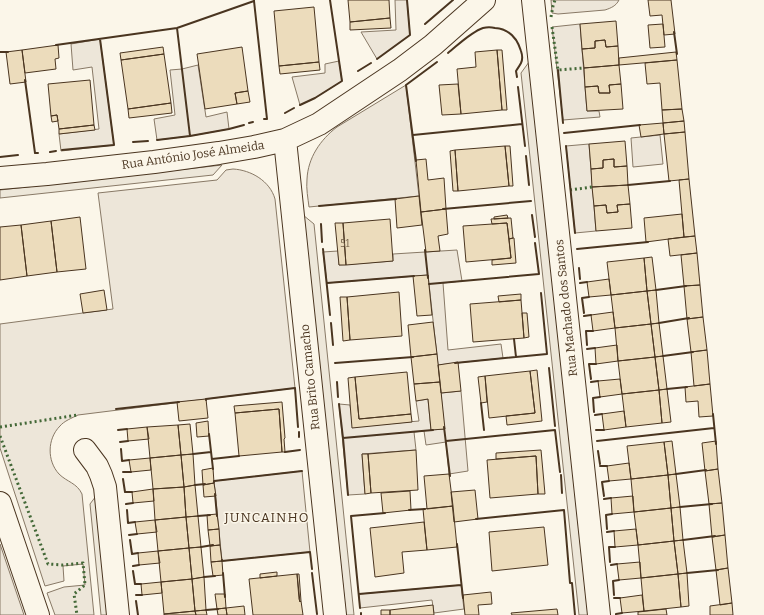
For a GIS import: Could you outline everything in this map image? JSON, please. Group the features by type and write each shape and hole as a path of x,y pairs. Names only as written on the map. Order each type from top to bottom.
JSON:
{"street":[{"name":"Rua António José Almeida","path":"0,178 154,162 219,153 285,140 319,124 400,70 433,45 484,0"},
{"name":"Rua Machado dos Santos","path":"534,0 599,615"},
{"name":"Rua Brito Camacho","path":"285,140 335,615"},
{"path":"85,450 97,466 105,487 118,615"},
{"path":"0,503 38,615"}],"shaded area":[{"path":"395,0 407,0 410,35 377,59 361,32 396,30"},
{"path":"551,0 619,0 616,4 605,10 558,14 552,13"},
{"path":"580,24 587,111 599,111 600,117 563,120 552,27"},
{"path":"100,39 114,145 61,151 59,134 99,129 92,67 73,70 71,44"},
{"path":"339,61 342,81 315,98 300,105 292,77 325,73 325,64"},
{"path":"529,62 588,615 579,615 521,73"},
{"path":"198,65 206,117 227,112 229,129 157,140 154,119 175,115 170,70"},
{"path":"406,85 419,196 309,207 307,186 308,171 312,157 320,144 337,127"},
{"path":"660,135 663,164 633,167 631,138"},
{"path":"589,144 596,231 575,233 566,146"},
{"path":"222,165 213,175 0,198 0,190"},
{"path":"233,169 253,174 259,178 269,187 275,199 295,388 78,415 62,424 56,431 51,443 50,450 52,463 59,474 75,485 82,494 94,615 55,615 47,593 64,587 85,585 83,564 63,566 64,581 45,586 0,448 0,324 113,309 98,193 217,180 226,170"},
{"path":"303,215 314,224 354,615 346,615"},
{"path":"457,250 462,281 443,283 448,350 501,344 503,358 438,365 428,275 327,283 323,252 338,251 339,265 393,261 393,254"},
{"path":"461,391 468,471 449,474 446,442 426,445 424,431 414,432 416,450 362,454 365,494 348,495 339,404 350,405 353,427 419,421 416,401 428,399 431,430 444,429 441,393"},
{"path":"302,471 310,552 222,561 214,481"},
{"path":"96,496 108,615 101,615 90,504"},
{"path":"0,544 24,615 0,615"},
{"path":"461,585 464,609 434,613 432,600 360,608 359,594"}],"building":[{"path":"348,0 389,0 390,18 350,22"},
{"path":"648,0 671,0 675,34 664,35 662,15 650,16"},
{"path":"314,7 319,62 279,66 274,11"},
{"path":"390,18 391,28 350,30 350,22"},
{"path":"616,21 618,46 606,47 605,40 595,41 595,48 582,49 580,24"},
{"path":"663,24 665,47 650,48 648,25"},
{"path":"605,40 606,47 618,46 619,65 584,68 582,49 595,48 595,41"},
{"path":"58,45 59,58 55,59 56,69 25,73 22,50"},
{"path":"163,47 164,54 121,60 120,53"},
{"path":"242,47 248,91 235,93 237,104 205,109 197,54"},
{"path":"22,50 26,82 10,84 6,52"},
{"path":"497,50 502,110 461,114 457,69 476,67 475,52"},
{"path":"497,50 502,50 507,110 502,110"},
{"path":"676,52 677,60 619,65 619,58"},
{"path":"164,54 171,103 128,109 121,60"},
{"path":"677,60 682,109 662,110 660,83 647,84 645,63"},
{"path":"319,62 320,70 280,74 279,66"},
{"path":"619,65 621,84 609,85 610,93 599,93 598,86 585,87 584,68"},
{"path":"90,80 94,125 59,129 57,115 51,116 48,84"},
{"path":"458,84 461,114 442,115 439,85"},
{"path":"621,84 623,109 587,111 585,87 598,86 599,93 610,93 609,85"},
{"path":"248,91 250,102 237,104 235,93"},
{"path":"171,103 172,113 129,118 128,109"},
{"path":"682,109 684,121 663,123 662,110"},
{"path":"57,115 58,121 52,122 51,116"},
{"path":"684,121 685,132 664,134 663,123"},
{"path":"663,123 664,134 641,137 639,125"},
{"path":"94,125 95,130 59,134 59,129"},
{"path":"685,132 689,179 669,181 664,134"},
{"path":"625,141 627,166 614,167 614,159 603,160 603,168 591,169 589,144"},
{"path":"505,146 509,186 458,191 455,150"},
{"path":"505,146 510,146 513,186 509,186"},
{"path":"455,150 458,191 453,191 450,151"},
{"path":"426,159 428,180 444,178 446,209 421,212 416,160"},
{"path":"614,159 614,167 627,166 628,185 592,187 591,169 603,168 603,160"},
{"path":"689,179 695,236 684,237 679,180"},
{"path":"628,185 630,204 617,205 618,212 607,213 606,205 594,206 592,187"},
{"path":"419,196 422,225 397,228 395,199"},
{"path":"630,204 632,228 596,231 594,206 606,205 607,213 618,212 617,205"},
{"path":"446,209 448,234 438,236 440,251 426,252 421,212"},
{"path":"682,214 684,237 646,242 644,218"},
{"path":"507,215 508,218 494,219 494,217"},
{"path":"80,217 86,269 57,272 51,221"},
{"path":"511,218 513,238 509,239 507,223 492,224 491,219"},
{"path":"390,219 393,261 346,265 343,223"},
{"path":"51,221 57,272 27,276 21,225"},
{"path":"335,223 343,223 346,265 339,265"},
{"path":"507,223 511,258 466,262 463,226"},
{"path":"21,225 27,276 0,280 0,227"},
{"path":"695,236 697,253 670,256 668,239"},
{"path":"514,238 516,263 492,265 492,260 511,258 509,239"},
{"path":"697,253 700,285 684,286 681,255"},
{"path":"652,257 656,290 647,291 644,258"},
{"path":"644,258 647,291 611,295 607,262"},
{"path":"428,275 432,315 417,316 413,276"},
{"path":"609,279 611,295 589,297 587,282"},
{"path":"700,285 703,317 687,319 684,286"},
{"path":"104,290 107,310 83,313 80,294"},
{"path":"656,290 659,323 651,324 647,291"},
{"path":"647,291 651,324 615,328 611,295"},
{"path":"399,292 402,336 350,340 347,297"},
{"path":"521,294 521,300 499,302 498,296"},
{"path":"340,297 347,297 350,340 343,341"},
{"path":"521,300 524,338 473,342 470,304"},
{"path":"613,312 615,328 593,331 591,315"},
{"path":"522,313 527,313 529,337 524,338"},
{"path":"703,317 707,350 691,352 687,319"},
{"path":"433,322 437,354 411,357 408,325"},
{"path":"659,323 663,356 655,357 651,324"},
{"path":"651,324 655,357 618,361 615,328"},
{"path":"617,345 618,361 596,364 595,348"},
{"path":"707,350 710,384 694,386 691,352"},
{"path":"437,354 440,382 414,384 411,357"},
{"path":"663,356 667,389 659,390 655,357"},
{"path":"655,357 659,390 622,394 618,361"},
{"path":"458,362 461,391 441,393 438,365"},
{"path":"537,370 542,421 507,425 506,416 535,413 530,371"},
{"path":"530,371 535,413 489,418 485,376"},
{"path":"407,372 411,414 359,419 355,377"},
{"path":"485,376 487,402 481,403 478,377"},
{"path":"355,377 359,419 411,414 412,422 352,428 348,378"},
{"path":"620,379 622,394 600,397 598,381"},
{"path":"440,382 445,429 431,430 428,399 416,401 414,384"},
{"path":"710,384 713,416 699,417 698,401 686,402 685,387"},
{"path":"667,389 671,422 662,423 659,390"},
{"path":"659,390 662,423 626,427 622,394"},
{"path":"206,399 208,418 179,421 177,402"},
{"path":"282,402 285,452 282,452 279,409 235,413 234,406"},
{"path":"279,409 282,452 239,456 235,413"},
{"path":"624,411 626,427 604,430 602,414"},
{"path":"208,421 209,436 197,437 196,423"},
{"path":"190,424 193,454 181,455 178,425"},
{"path":"178,425 181,455 150,458 147,427"},
{"path":"147,427 149,439 128,441 127,429"},
{"path":"672,441 676,474 668,475 664,442"},
{"path":"716,441 718,469 705,471 702,443"},
{"path":"664,442 668,475 631,479 627,446"},
{"path":"416,450 418,490 371,493 368,454"},
{"path":"541,450 545,494 538,494 536,456 496,459 496,453"},
{"path":"193,454 195,485 184,487 181,455"},
{"path":"362,454 368,454 371,493 365,494"},
{"path":"181,455 184,487 153,489 150,458"},
{"path":"536,456 538,494 490,498 487,460"},
{"path":"150,458 151,470 131,472 129,460"},
{"path":"629,463 631,479 609,481 607,466"},
{"path":"213,468 214,483 203,485 202,470"},
{"path":"718,469 722,503 709,504 705,471"},
{"path":"449,474 453,506 427,509 424,476"},
{"path":"676,474 680,507 671,508 668,475"},
{"path":"668,475 671,508 634,512 631,479"},
{"path":"214,483 216,496 204,497 203,485"},
{"path":"195,485 198,516 186,517 184,487"},
{"path":"184,487 186,517 155,520 153,489"},
{"path":"153,489 154,501 133,503 132,492"},
{"path":"475,490 478,519 454,522 451,492"},
{"path":"410,491 411,510 383,513 381,493"},
{"path":"633,496 634,512 612,514 611,498"},
{"path":"722,503 725,535 712,537 709,504"},
{"path":"453,506 457,547 427,550 423,509"},
{"path":"680,507 683,540 674,541 671,508"},
{"path":"671,508 674,541 638,545 634,512"},
{"path":"217,514 219,529 208,530 207,515"},
{"path":"198,516 201,547 189,548 186,517"},
{"path":"186,517 189,548 158,551 155,520"},
{"path":"155,520 157,532 137,534 135,522"},
{"path":"424,522 427,550 402,552 404,573 375,577 370,528"},
{"path":"544,527 548,565 492,571 489,532"},
{"path":"219,529 220,545 210,546 208,530"},
{"path":"636,529 638,545 615,547 614,531"},
{"path":"725,535 728,568 716,570 712,537"},
{"path":"683,540 687,573 678,574 674,541"},
{"path":"674,541 678,574 641,578 638,545"},
{"path":"220,545 222,561 211,562 210,546"},
{"path":"201,547 204,577 192,579 189,548"},
{"path":"189,548 192,579 161,582 158,551"},
{"path":"158,551 160,563 139,565 138,553"},
{"path":"222,561 223,575 213,576 211,562"},
{"path":"640,562 641,578 619,580 617,564"},
{"path":"728,568 732,603 720,605 716,570"},
{"path":"277,572 277,576 260,578 260,574"},
{"path":"687,573 689,606 681,607 678,574"},
{"path":"297,574 299,599 300,602 301,601 303,615 253,615 249,579"},
{"path":"297,574 299,574 300,602"},
{"path":"678,574 681,607 644,611 641,578"},
{"path":"204,577 206,610 195,611 192,579"},
{"path":"192,579 195,611 164,614 161,582"},
{"path":"161,582 162,593 142,595 141,584"},
{"path":"491,592 492,604 478,605 479,615 465,615 463,595"},
{"path":"215,594 225,594 226,608 217,609"},
{"path":"642,595 644,611 622,613 620,598"},
{"path":"732,603 733,615 710,615 710,606"},
{"path":"433,605 434,615 390,615 390,610"},
{"path":"244,606 245,615 227,615 226,608"},
{"path":"226,608 227,615 218,615 217,609"},
{"path":"557,609 558,615 512,615 511,613"},
{"path":"666,609 667,615 638,615 638,612"},
{"path":"206,610 207,615 196,615 195,611"},
{"path":"381,610 390,610 390,615 381,615"},
{"path":"195,611 196,615 164,615 164,614"}],"hedge":[{"path":"551,17 555,0"},
{"path":"552,27 558,70 584,68"},
{"path":"570,190 592,187"},
{"path":"0,427 78,415"},
{"path":"0,436 48,564 63,565 83,563 85,585 74,594 77,615"}],"wall":[{"path":"56,45 177,28 254,0"},
{"path":"300,105 315,98 342,81 330,0"},
{"path":"377,59 410,35 407,0"},
{"path":"425,24 453,0"},
{"path":"254,1 267,119 264,119"},
{"path":"448,53 478,30 488,27 504,30 515,38 521,52 522,61 516,71 517,77"},
{"path":"177,28 190,136 244,125"},
{"path":"674,32 677,54"},
{"path":"62,150 114,145 100,39"},
{"path":"0,52 8,52"},
{"path":"416,161 406,85 437,62"},
{"path":"358,71 371,63"},
{"path":"558,70 563,123"},
{"path":"25,80 35,153 38,153"},
{"path":"518,87 525,146"},
{"path":"285,113 294,108"},
{"path":"249,123 253,122"},
{"path":"413,135 522,124"},
{"path":"564,133 640,125"},
{"path":"157,140 190,136"},
{"path":"133,142 148,141"},
{"path":"566,146 575,233"},
{"path":"50,152 56,151"},
{"path":"0,157 18,155"},
{"path":"526,156 529,185"},
{"path":"628,185 670,181"},
{"path":"319,206 396,199"},
{"path":"443,209 531,201"},
{"path":"532,215 535,237"},
{"path":"321,224 322,242"},
{"path":"577,249 648,242"},
{"path":"429,284 539,274 535,243"},
{"path":"323,249 330,315"},
{"path":"425,250 428,278"},
{"path":"579,268 580,279"},
{"path":"327,283 414,276"},
{"path":"580,283 587,282"},
{"path":"656,290 686,286"},
{"path":"455,363 547,354 541,293"},
{"path":"584,313 582,298 589,297"},
{"path":"584,316 591,315"},
{"path":"659,323 689,318"},
{"path":"331,323 333,345"},
{"path":"587,345 586,331 593,331"},
{"path":"514,339 516,357"},
{"path":"587,349 595,348"},
{"path":"663,356 693,352"},
{"path":"335,363 413,357"},
{"path":"591,379 589,364 596,364"},
{"path":"549,368 555,426"},
{"path":"591,382 598,381"},
{"path":"337,382 338,397"},
{"path":"667,389 687,387"},
{"path":"206,400 295,388 298,427"},
{"path":"594,412 593,398 600,397"},
{"path":"116,409 179,402"},
{"path":"481,403 484,430"},
{"path":"339,404 343,438 433,430"},
{"path":"595,415 602,414"},
{"path":"713,414 716,444"},
{"path":"444,427 450,476"},
{"path":"597,441 714,428"},
{"path":"118,430 127,429"},
{"path":"446,441 555,430 560,472"},
{"path":"596,430 604,430"},
{"path":"299,432 299,437"},
{"path":"209,434 213,469"},
{"path":"343,438 348,495"},
{"path":"120,442 128,441"},
{"path":"121,449 122,461 129,460"},
{"path":"285,452 300,450"},
{"path":"598,451 600,464"},
{"path":"193,454 211,452"},
{"path":"212,459 239,456"},
{"path":"600,466 607,466"},
{"path":"676,474 706,470"},
{"path":"214,482 302,471"},
{"path":"123,472 131,472"},
{"path":"561,475 562,493"},
{"path":"123,479 125,492 132,492"},
{"path":"604,496 602,482 609,481"},
{"path":"195,485 205,484"},
{"path":"215,494 217,516"},
{"path":"604,499 611,498"},
{"path":"126,504 133,503"},
{"path":"680,507 712,504"},
{"path":"409,510 425,509"},
{"path":"127,510 128,523 135,522"},
{"path":"476,519 564,510 570,583 572,583 575,615"},
{"path":"360,608 351,516 385,513"},
{"path":"607,529 606,515 612,514"},
{"path":"198,516 210,515"},
{"path":"607,532 614,531"},
{"path":"129,535 137,534"},
{"path":"683,540 715,536"},
{"path":"130,540 132,554 138,553"},
{"path":"457,544 463,598"},
{"path":"201,547 213,545"},
{"path":"610,562 609,547 615,547"},
{"path":"222,560 310,552 312,569"},
{"path":"611,565 617,564"},
{"path":"133,566 139,565"},
{"path":"687,573 718,570"},
{"path":"133,571 135,584 141,584"},
{"path":"223,573 225,597"},
{"path":"312,573 317,614"},
{"path":"204,577 215,576"},
{"path":"614,595 613,581 619,580"},
{"path":"359,594 461,585"},
{"path":"136,595 142,595"},
{"path":"614,598 620,598"},
{"path":"136,601 138,615"},
{"path":"206,610 218,609"},
{"path":"616,615 622,613"}],"district":[{"name":"JUNCAINHO","path":"267,517"}]}
